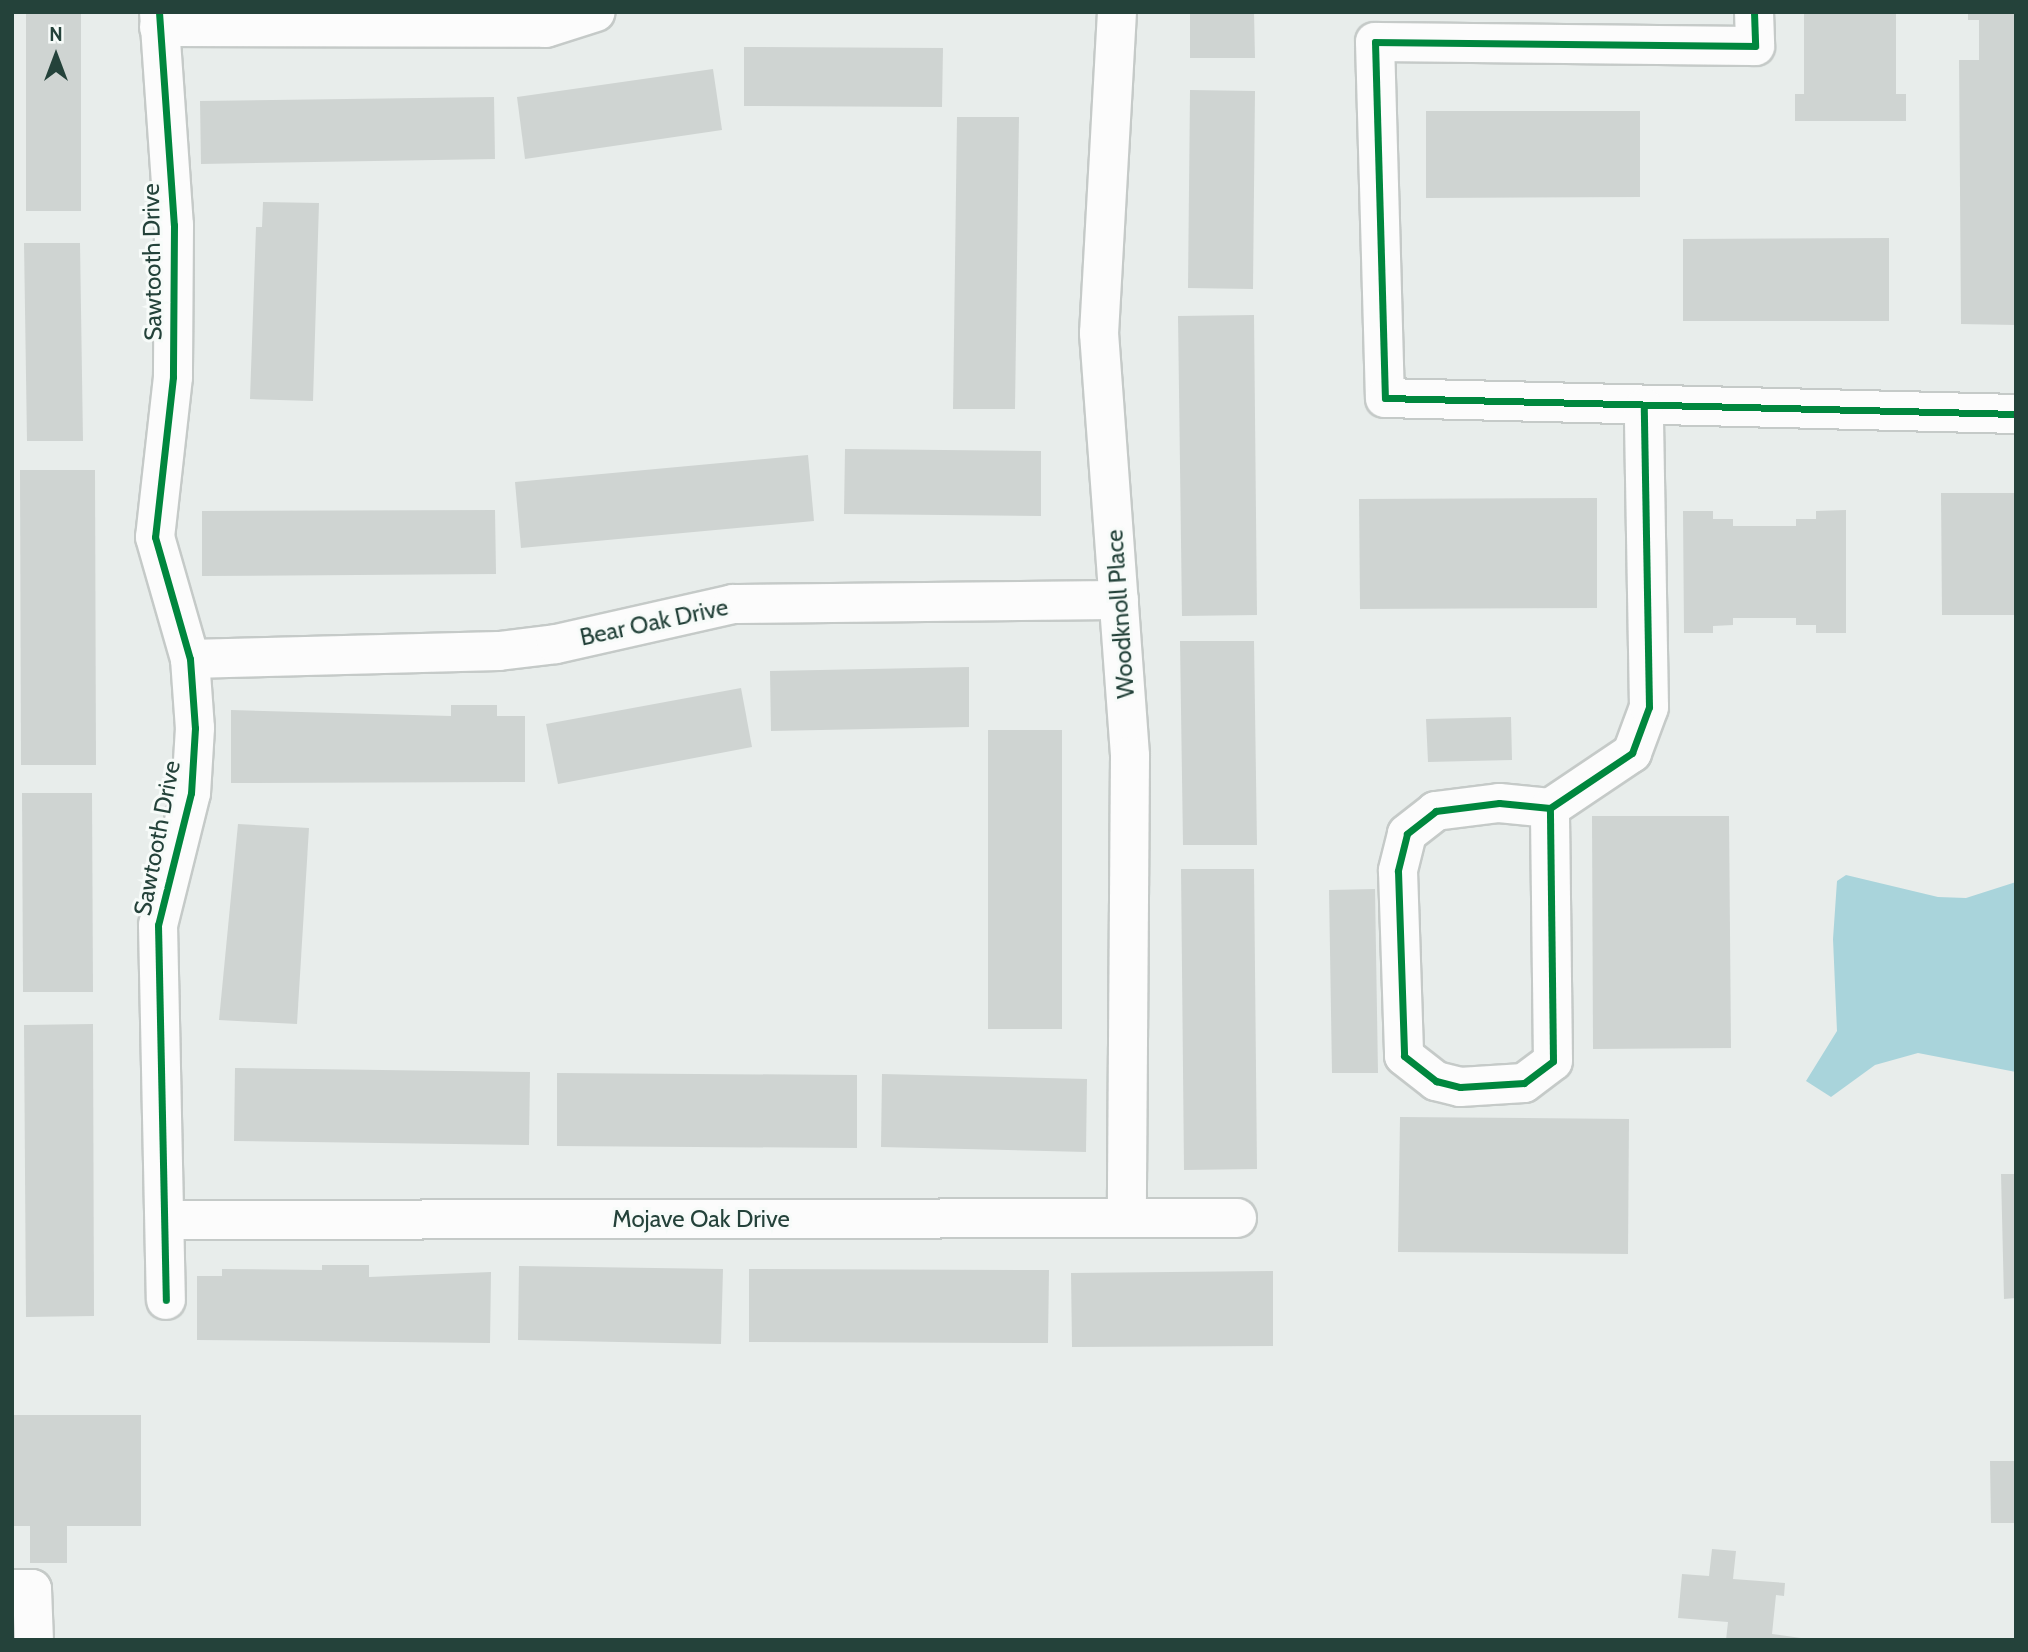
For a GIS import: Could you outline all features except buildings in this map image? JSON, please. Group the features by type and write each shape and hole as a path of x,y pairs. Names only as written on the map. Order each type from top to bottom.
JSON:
{"street":[{"path":"159,20 546,28 596,12"},
{"name":"Woodknoll Place","path":"1117,12 1099,333 1130,756 1127,1218"},
{"path":"1754,12 1755,46 1375,42 1385,398 1644,408 2016,415"},
{"name":"Sawtooth Drive","path":"159,20 174,225 173,363 155,537 190,659 195,728 191,793 158,925 166,1300"},
{"path":"1550,808 1553,1061 1524,1083 1460,1087 1436,1081 1404,1056 1398,872 1407,834 1436,811 1499,803 1550,808 1632,753 1648,707 1644,408"},
{"name":"Bear Oak Drive","path":"190,659 499,651 556,644 733,604 1119,600"},
{"name":"Mojave Oak Drive","path":"165,1220 1237,1218"},
{"path":"12,1589 32,1589 34,1640"}],"water":[{"path":"1846,875 1938,897 1966,898 2016,882 2016,1072 1918,1053 1875,1065 1831,1097 1806,1081 1837,1031 1833,939 1837,881"}],"cycle path":[{"path":"159,12 174,225 173,377 155,537 190,659 195,728 191,793 158,925 166,1300"},
{"path":"1754,12 1755,46 1375,42 1385,398 2016,414"},
{"path":"1550,808 1499,803 1436,811 1407,834 1398,871 1404,1056 1436,1081 1460,1087 1524,1083 1553,1061 1550,808 1632,753 1649,707 1644,408"}]}
